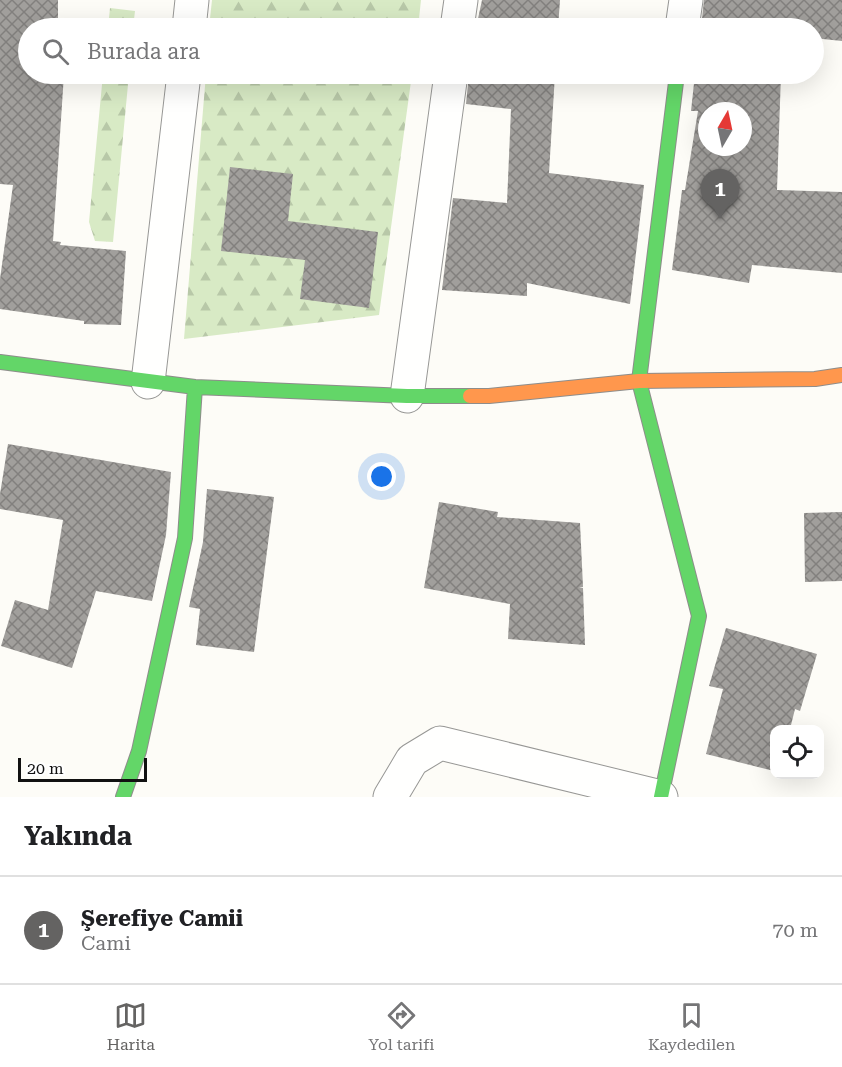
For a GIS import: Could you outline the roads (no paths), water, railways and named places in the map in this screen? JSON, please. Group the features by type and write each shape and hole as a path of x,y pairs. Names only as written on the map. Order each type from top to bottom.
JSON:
{"street":[{"path":"190,18 192,0"},
{"path":"459,18 461,0"},
{"path":"683,18 686,0"},
{"path":"148,382 183,84"},
{"path":"407,396 450,84"},
{"path":"390,797 412,760 440,743 661,797 699,616 639,381 676,84"},
{"path":"0,362 195,387 407,396 489,396 639,381 815,379 842,375"},
{"path":"123,797 139,751 185,538 195,387"}],"place":[{"name":"Şerefiye Camii","path":"720,219"}]}
